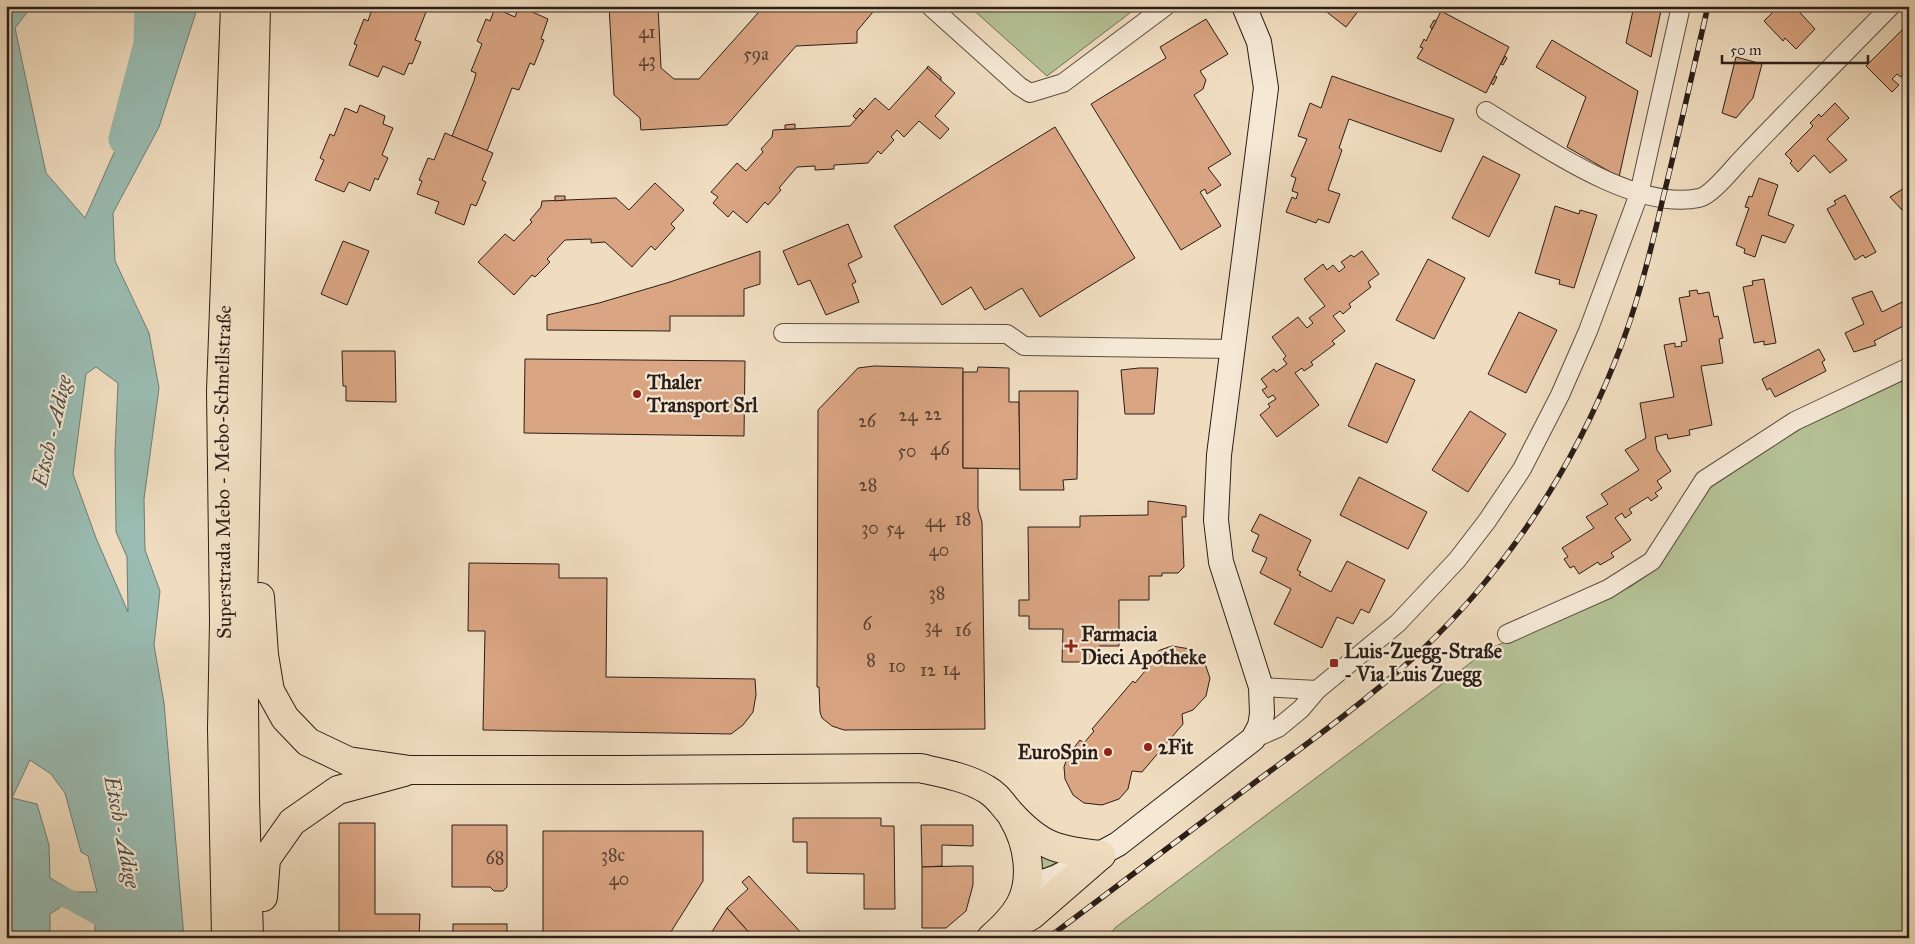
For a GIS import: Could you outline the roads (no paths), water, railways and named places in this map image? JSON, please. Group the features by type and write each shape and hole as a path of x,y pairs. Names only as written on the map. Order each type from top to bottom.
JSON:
{"main road":[{"name":"Superstrada Mebo - Mebo-Schnellstraße","path":"241,936 245,799 243,613 246,373 245,7"},
{"name":"Superstrada Mebo - Mebo-Schnellstraße","path":"241,936 222,728 224,622 222,391 245,7"},
{"path":"246,373 264,654 270,691 285,718 308,742 348,761 410,770 920,768 959,777 985,788 998,797 1010,812 1043,843 1060,849 1101,854"},
{"path":"241,936 262,910 266,859 292,822 338,790 410,770"},
{"path":"992,938 1019,907 1026,888 1024,840 1010,812"},
{"path":"992,938 1032,915 1101,854"}],"street":[{"path":"930,6 1019,86 1030,93 1063,83 1166,6"},
{"path":"1244,6 1259,42 1266,88 1218,455 1216,520 1221,562 1261,687 1262,714 1260,726 1253,739"},
{"path":"1026,888 1057,877 1118,844 1253,739 1278,728 1302,709 1316,690 1398,623 1450,567 1487,521 1522,469 1560,395 1588,331 1639,194 1681,6"},
{"path":"1486,111 1600,178 1639,194 1678,201 1701,198 1731,171 1805,92 1891,6"},
{"path":"783,333 1007,334 1024,346 1233,350"},
{"path":"1507,634 1608,588 1652,561 1704,480 1795,421 1909,367"},
{"path":"1261,687 1316,690"}],"water":[{"path":"6,6 32,6 15,28 46,173 85,218 133,110 157,25 148,6 198,6 159,127 113,213 115,261 149,333 159,388 144,499 145,550 160,591 154,645 164,703 184,938 95,938 95,922 70,904 73,892 97,892 88,856 81,852 65,793 51,774 30,760 12,798 37,804 49,845 50,878 69,889 65,904 50,914 50,938 6,938","holes":["96,367 118,383 115,452 116,532 127,557 128,612 96,538 73,474 86,374"]}],"waterway":[{"name":"Etsch - Adige","path":"126,139 151,44 152,6"},
{"path":"6,856 19,862 42,888 71,900 139,938"}],"railway":[{"path":"1048,938 1321,733 1383,684 1422,650 1453,619 1508,553 1557,480 1578,443 1597,404 1622,344 1636,303 1653,240 1708,6"}],"place":[{"name":"Thaler Transport Srl","path":"637,394"},
{"name":"Farmacia Dieci Apotheke","path":"1071,646"},
{"name":"Luis-Zuegg-Straße - Via Luis Zuegg","path":"1334,663"},
{"name":"2Fit","path":"1148,747"},
{"name":"EuroSpin","path":"1108,752"}]}
